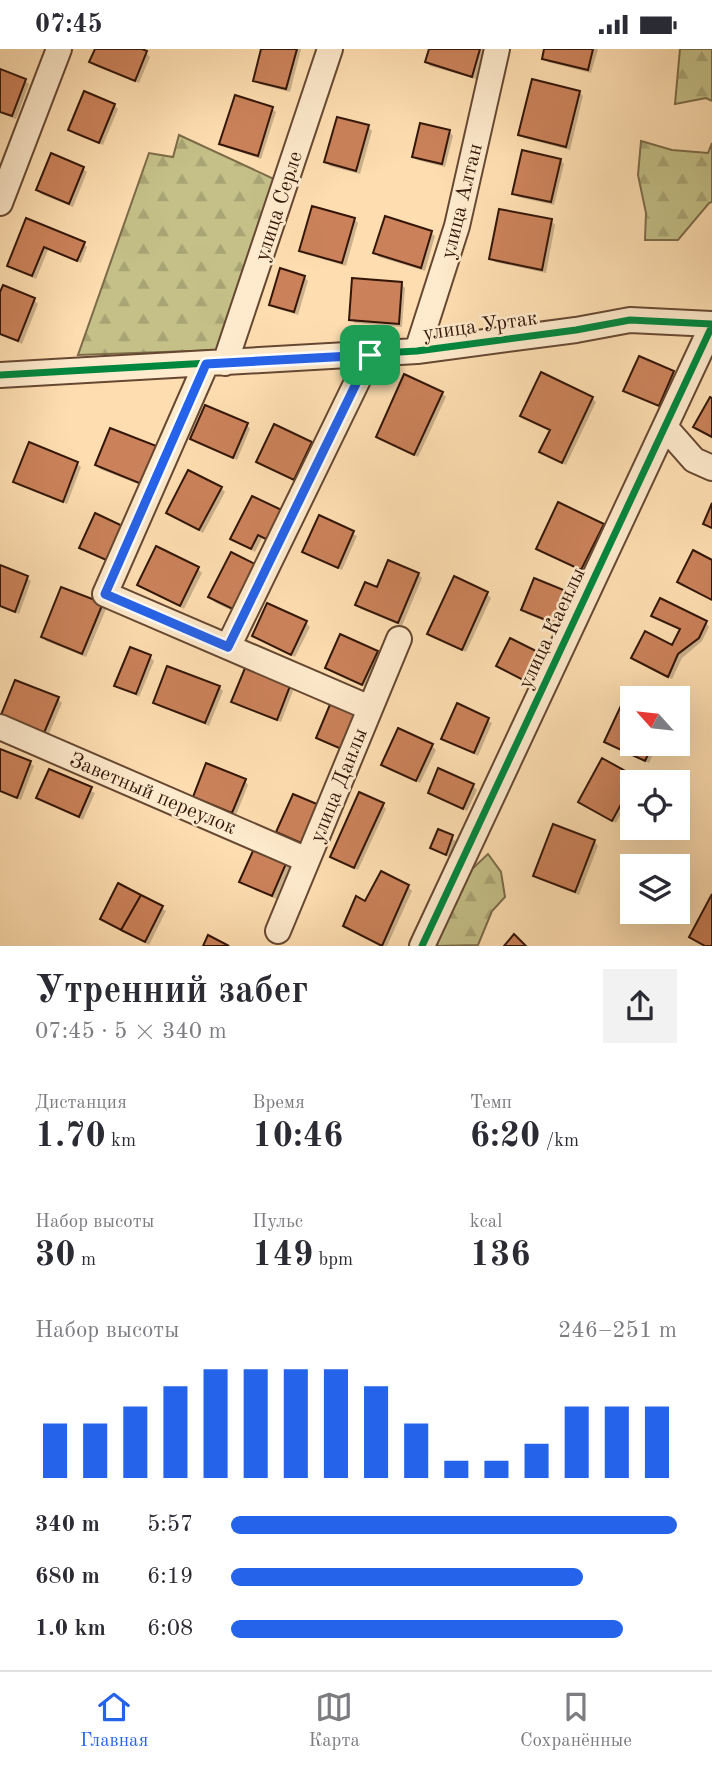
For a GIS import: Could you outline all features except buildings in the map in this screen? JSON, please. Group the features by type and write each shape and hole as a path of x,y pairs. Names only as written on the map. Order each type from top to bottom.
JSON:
{"street":[{"path":"0,203 59,49"},
{"name":"улица Серле","path":"228,647 105,594 216,363 330,49"},
{"name":"улица Алтан","path":"417,351 457,226 497,49"},
{"name":"улица Уртак","path":"0,375 417,351 576,330 630,320 712,325"},
{"name":"улица Каенлы","path":"422,946 712,325"},
{"path":"370,355 228,647 370,708"},
{"path":"665,427 694,460 712,468"},
{"name":"улица Данлы","path":"278,931 399,639"},
{"name":"Заветный переулок","path":"0,727 307,860"}],"green space":[{"path":"680,49 712,49 712,101 706,98 675,104"},
{"path":"179,135 274,179 220,350 78,355 149,153 173,157"},
{"path":"641,141 672,150 708,153 712,143 712,202 678,240 645,240 646,213 638,175"},
{"path":"488,854 501,872 505,897 492,911 478,945 437,946 439,936 472,869"}],"cycle path":[{"path":"0,375 417,351 576,330 630,320 712,324"},
{"path":"422,946 712,326"}],"route":[{"path":"370,355 228,647 105,594 206,364 370,355"}]}
